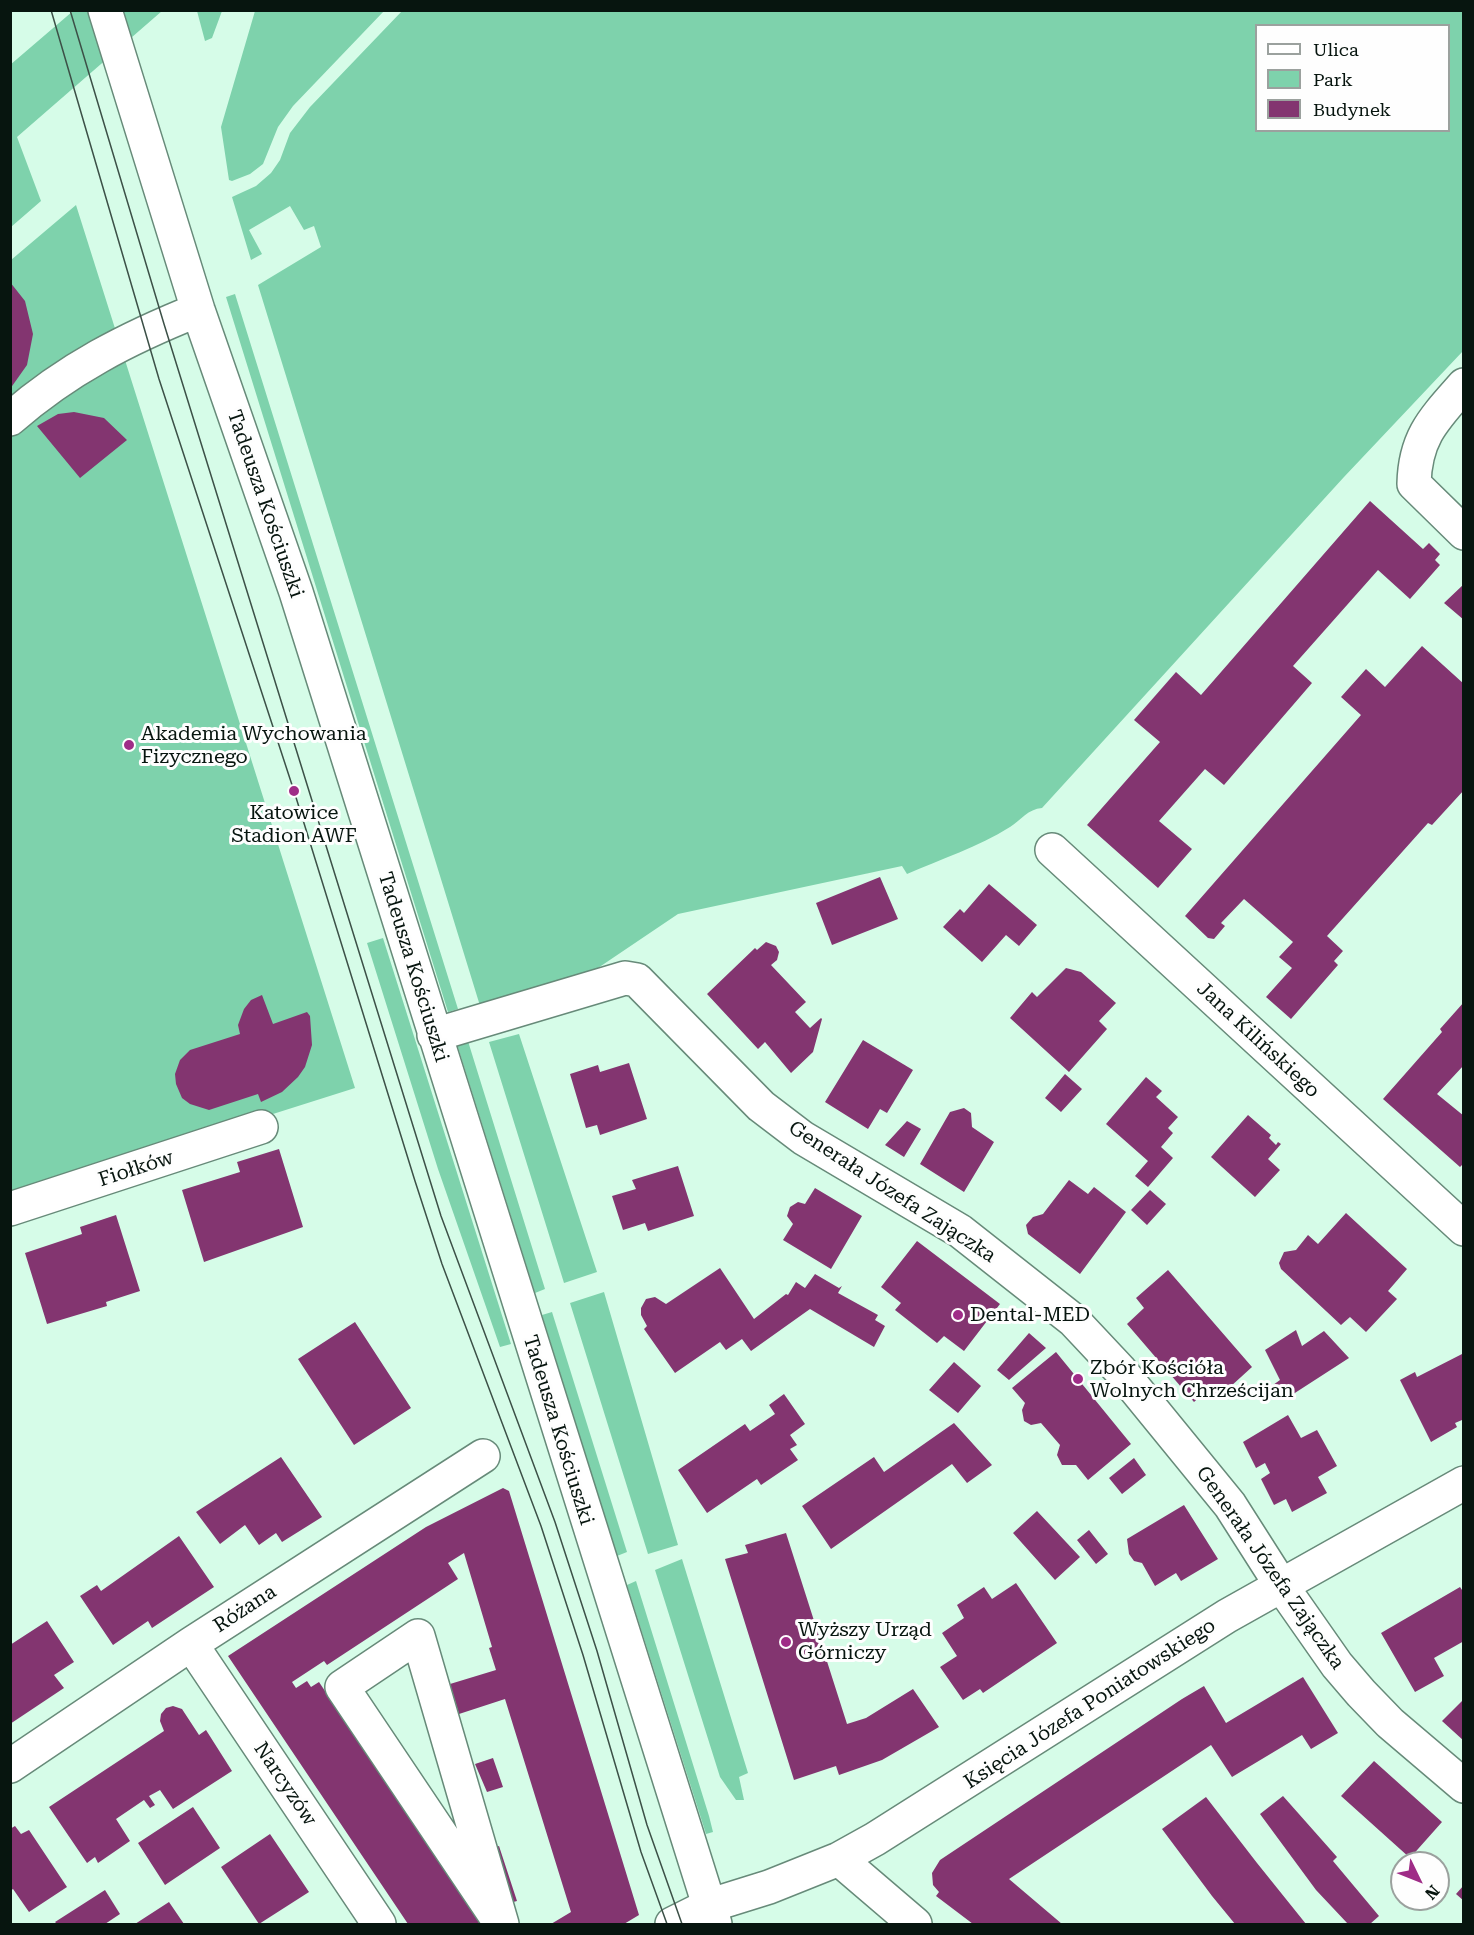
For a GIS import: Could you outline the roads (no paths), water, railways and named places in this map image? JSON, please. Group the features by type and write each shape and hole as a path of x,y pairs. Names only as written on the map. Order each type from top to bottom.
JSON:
{"street":[{"name":"Tadeusza Kościuszki","path":"105,10 198,310 299,602 711,1915"},
{"path":"10,419 100,354 144,331 198,310"},
{"path":"1464,386 1421,440 1414,460 1414,484 1464,533"},
{"name":"Jana Kilińskiego","path":"1052,850 1464,1229"},
{"name":"Generała Józefa Zajączka","path":"434,1035 625,978 637,980 761,1106 803,1138 960,1231 1073,1320 1119,1369 1230,1505 1281,1585 1361,1693 1390,1723 1464,1786"},
{"name":"Fiołków","path":"10,1209 261,1127"},
{"name":"Różana","path":"10,1766 191,1644 483,1456"},
{"name":"Księcia Józefa Poniatowskiego","path":"672,1924 711,1915 769,1887 839,1859 916,1815 1281,1585 1464,1483"},
{"path":"418,1636 501,1924 342,1687 418,1636"},
{"name":"Narcyzów","path":"191,1644 379,1924"},
{"path":"839,1859 915,1924"}],"tram line":[{"path":"51,10 159,379 294,791 415,1181 442,1264 541,1526 583,1655 641,1852 667,1924"},
{"path":"70,10 164,324 441,1216 555,1522 597,1651 647,1825 682,1924"}],"place":[{"name":"Akademia Wychowania Fizycznego","path":"129,745"},
{"name":"Katowice Stadion AWF","path":"294,791"},
{"name":"Dental-MED","path":"958,1315"},
{"name":"Zbór Kościóła Wolnych Chrześcijan","path":"1078,1379"},
{"name":"Wyższy Urząd Górniczy","path":"786,1642"}]}
